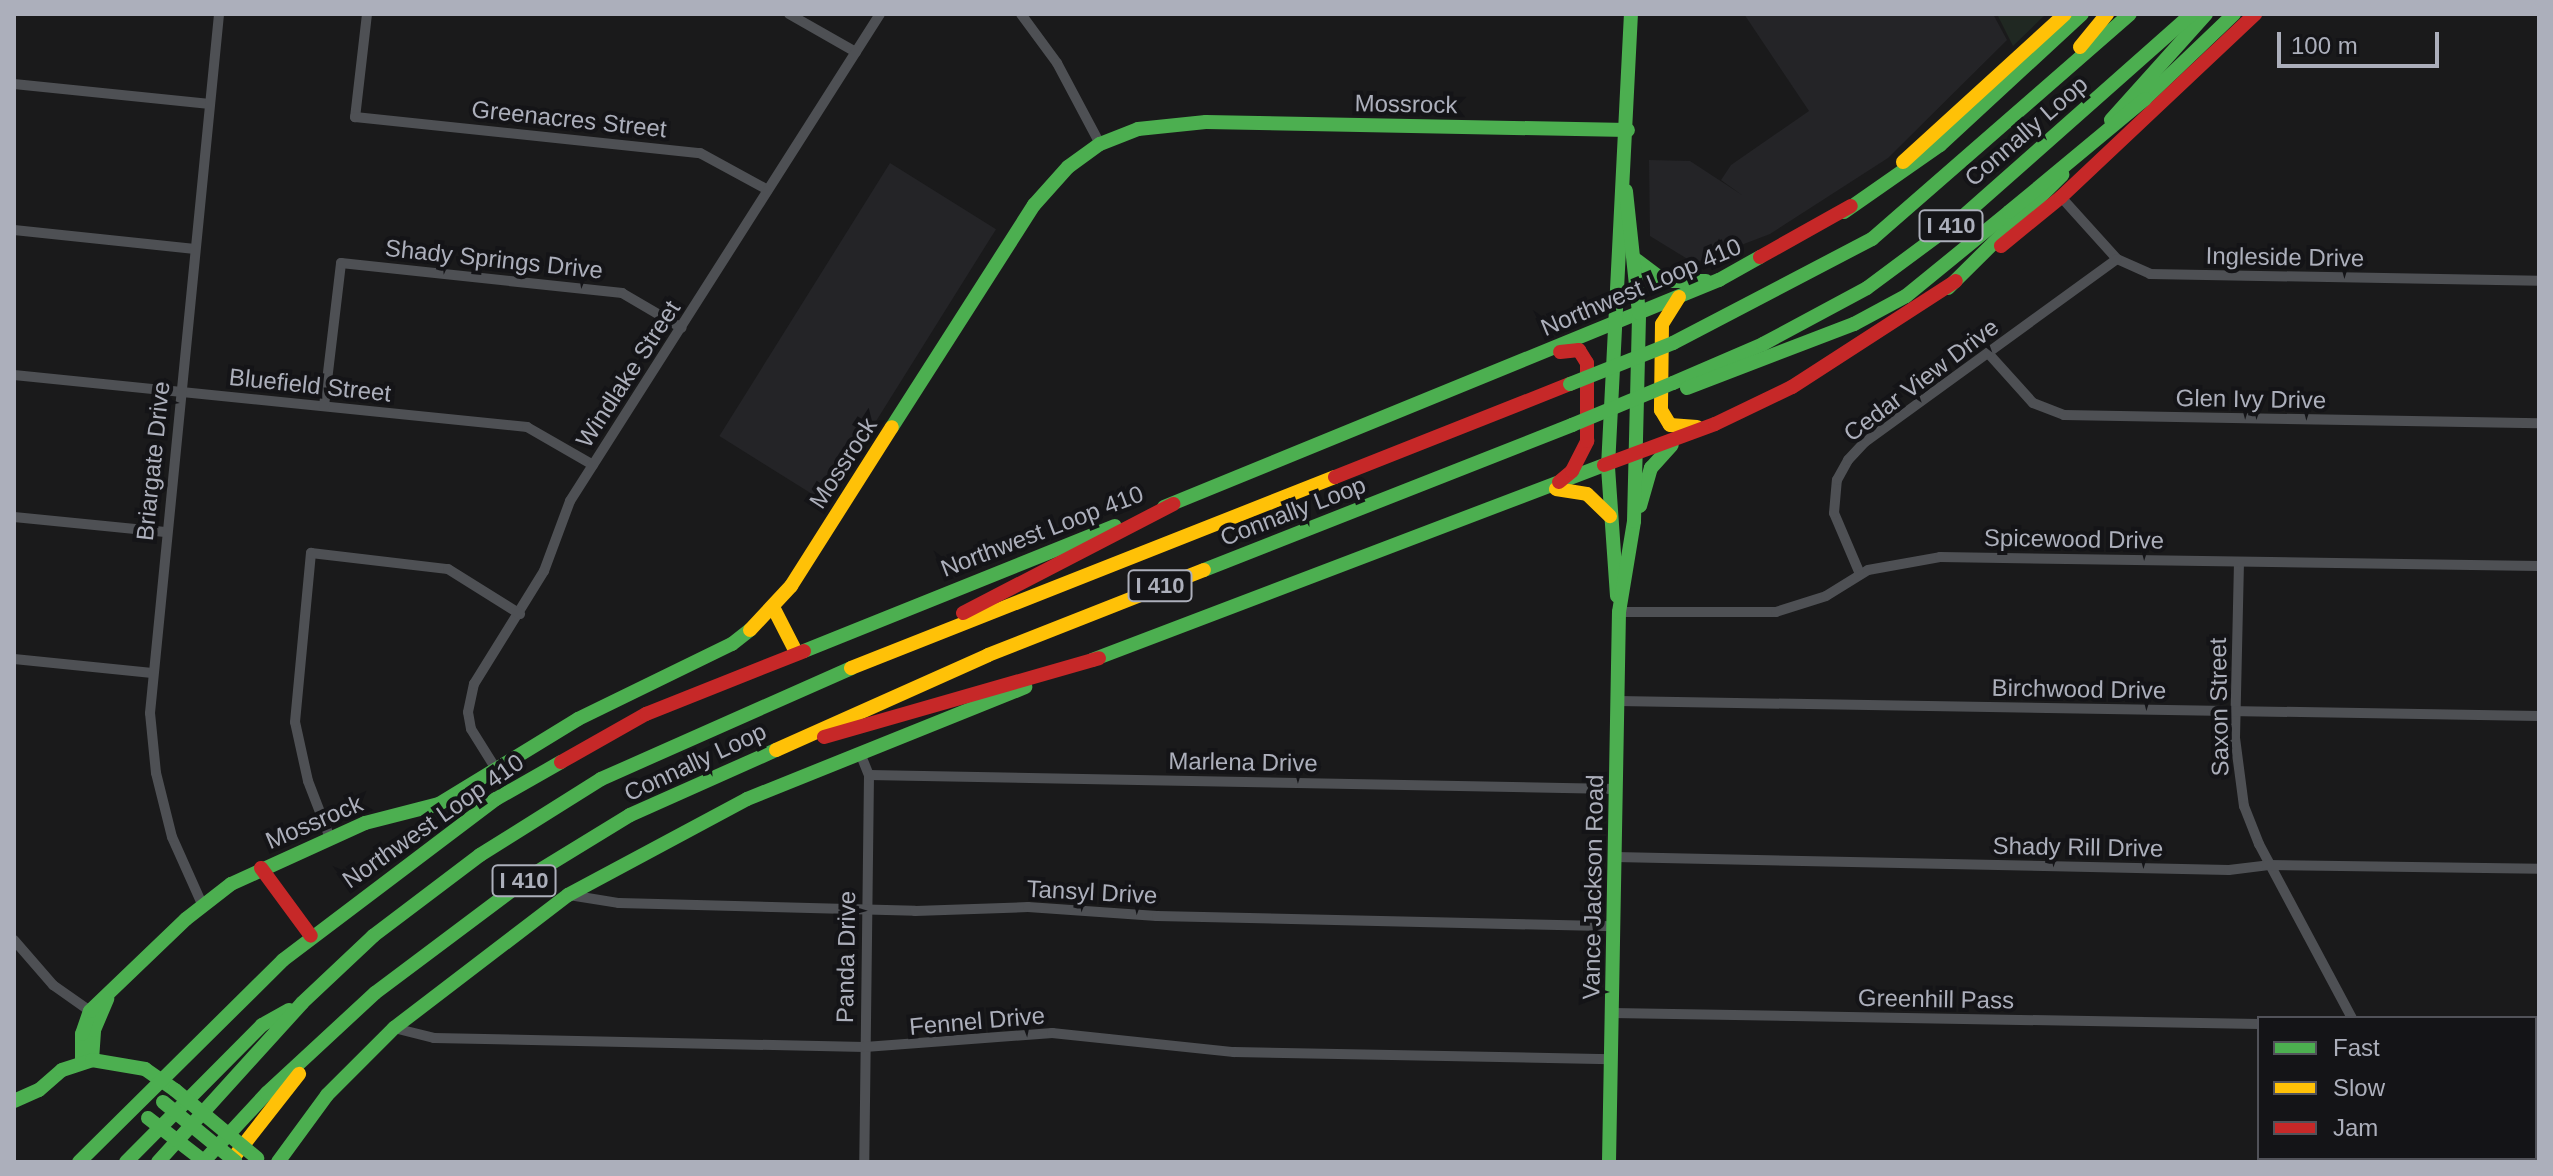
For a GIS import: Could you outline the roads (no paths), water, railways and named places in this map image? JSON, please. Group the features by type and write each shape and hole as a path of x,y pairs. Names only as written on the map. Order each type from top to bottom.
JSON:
{"main road":[{"name":"Vance Jackson Road","path":"1619,612 1634,521 1639,313 1626,191 1631,14"},
{"name":"Northwest Loop 410","path":"79,1162 160,1078 311,936 442,836 544,769 646,714 795,650 1173,504 1719,280 1844,212 2065,14"},
{"path":"1844,212 1940,145 2082,14"},
{"path":"2037,98 2107,14"},
{"name":"Connally Loop","path":"158,1162 302,1003 373,936 543,814 700,731 896,650 1673,343 1872,239 2130,14"},
{"name":"Connally Loop","path":"204,1162 321,1042 438,943 574,847 752,759 988,655 1673,388 1763,344 1867,288 1960,219 2192,14"},
{"path":"1948,288 2022,220 2206,14"},
{"path":"1673,388 1854,324 1906,296 2145,99 2234,14"},
{"path":"278,1162 327,1095 394,1028 568,895 716,813 1352,557 1678,440 1792,387 1948,288 2061,197 2255,14"},
{"name":"Mossrock","path":"90,1011 202,904 261,868 365,823 439,804 617,697 732,644 773,607 1034,205 1068,167 1100,144 1147,128 1206,122 1628,130"},
{"name":"Vance Jackson Road","path":"1609,1162 1619,612 1608,467 1617,230 1626,191"},
{"path":"1635,259 1664,281 1719,280"},
{"path":"1679,296 1662,324 1661,410 1678,428 1715,424"},
{"path":"1515,365 1572,349 1587,363 1587,441 1572,471 1552,487"},
{"path":"1634,521 1651,468 1678,440"},
{"path":"1552,487 1587,494 1610,516"},
{"path":"896,650 1173,504"},
{"path":"773,607 795,650"},
{"path":"752,759 1099,658"},
{"path":"261,868 311,936"},
{"name":"Mossrock","path":"87,1060 94,1030 107,998"},
{"path":"126,1162 262,1025 302,1003"},
{"path":"87,1060 82,1034 90,1011"},
{"path":"230,1162 321,1042"},
{"path":"14,1101 87,1060 131,1067 160,1078 260,1160"},
{"path":"131,1067 149,1090 236,1162"},
{"path":"117,1123 148,1118 204,1162"}],"street":[{"name":"Briargate Drive","path":"202,904 172,837 156,773 152,673 219,14"},
{"name":"Greenacres Street","path":"367,14 355,117 700,153 768,190"},
{"path":"789,14 856,52"},
{"name":"Windlake Street","path":"496,769 471,729 469,697 544,571 570,501 880,14"},
{"path":"1021,14 1057,63 1100,144"},
{"path":"14,84 210,104"},
{"name":"Ingleside Drive","path":"2061,197 2117,259 2138,271 2164,275 2539,281"},
{"path":"14,230 195,249"},
{"name":"Cedar View Drive","path":"1860,574 1834,513 1842,470 1865,442 2117,259"},
{"name":"Shady Springs Drive","path":"324,406 341,263 622,293 682,328"},
{"name":"Glen Ivy Drive","path":"1988,353 2033,403 2064,415 2539,423"},
{"name":"Bluefield Street","path":"14,375 527,427 593,465"},
{"path":"14,517 165,532"},
{"path":"330,838 305,771 295,722 311,553 448,569 520,614"},
{"name":"Spicewood Drive","path":"1619,612 1776,612 1826,596 1860,574 1890,563 1940,557 2539,566"},
{"name":"Saxon Street","path":"2239,562 2236,762 2244,806 2271,866 2351,1016"},
{"path":"14,659 152,673"},
{"name":"Birchwood Drive","path":"1618,701 2539,716"},
{"name":"Panda Drive","path":"860,753 869,775 864,1162"},
{"name":"Marlena Drive","path":"869,775 1616,789"},
{"name":"Shady Rill Drive","path":"1615,857 2229,870 2271,866 2539,869"},
{"name":"Tansyl Drive","path":"568,895 619,903 867,909 1028,907 1157,916 1614,926"},
{"path":"14,940 53,985 90,1011"},
{"name":"Greenhill Pass","path":"1612,1013 2257,1024"},
{"name":"Fennel Drive","path":"394,1028 434,1038 865,1047 1052,1033 1234,1052 1612,1059"}]}
